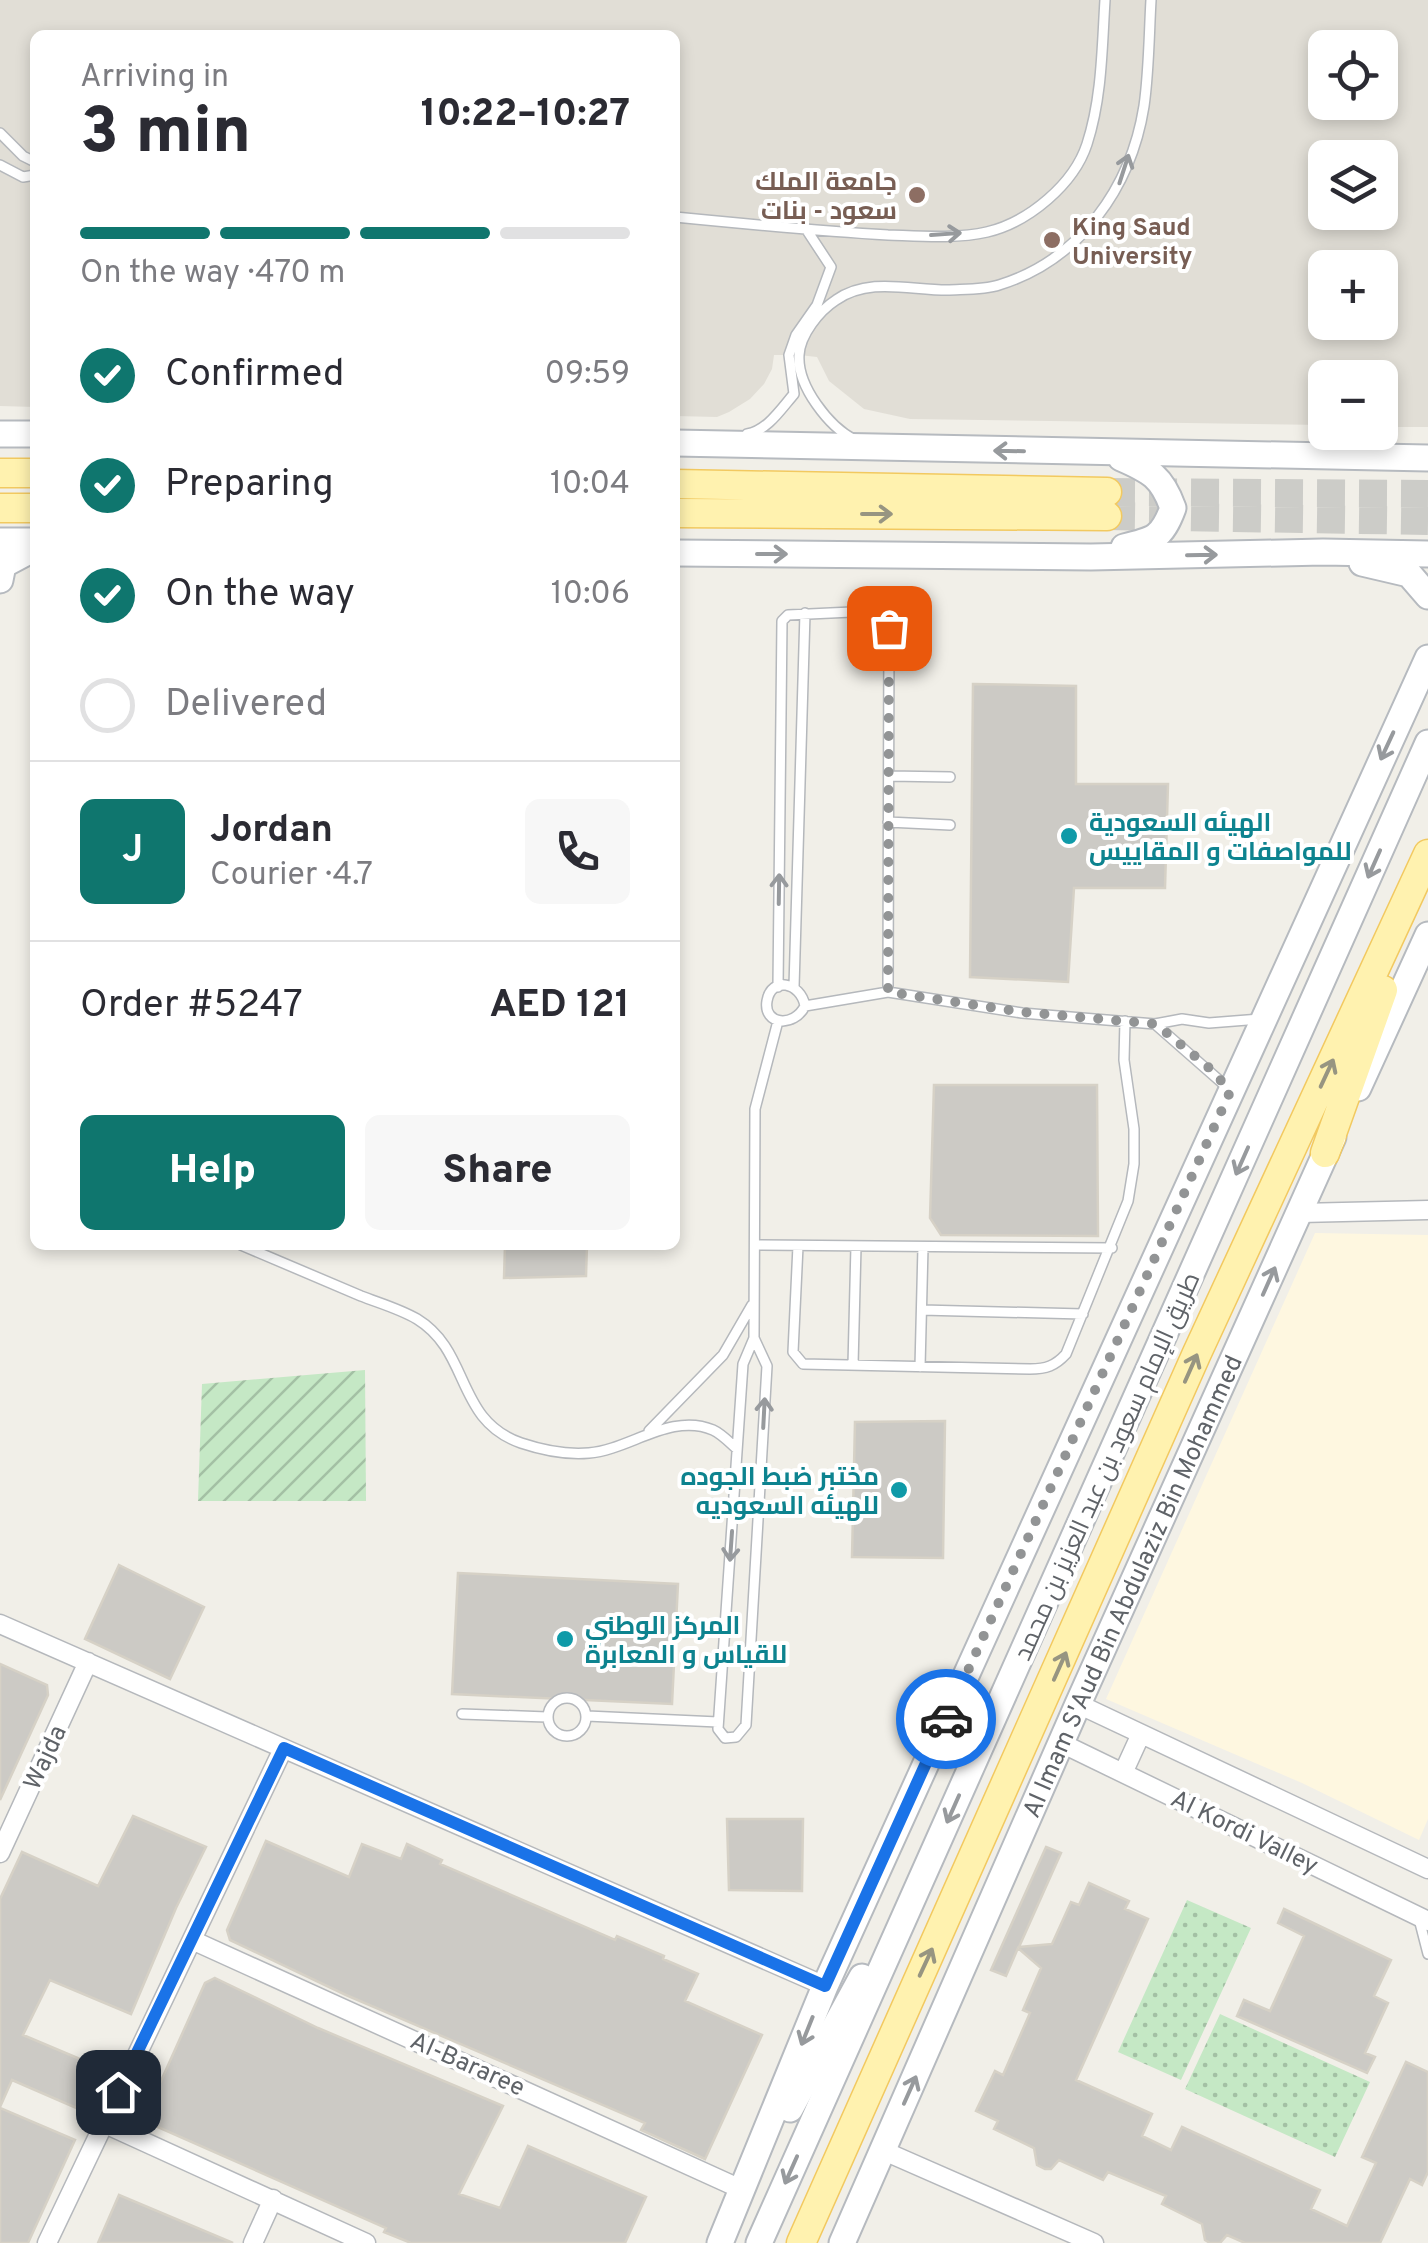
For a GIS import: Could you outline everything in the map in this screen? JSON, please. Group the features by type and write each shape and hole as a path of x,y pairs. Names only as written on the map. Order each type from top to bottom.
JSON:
{"main road":[{"path":"0,434 30,434"},
{"path":"680,443 1428,458"},
{"path":"1091,556 1150,542 1166,528 1173,508 1165,485 1144,468 1107,453"},
{"path":"0,472 30,473"},
{"path":"680,484 1107,504 680,513"},
{"path":"0,508 30,508"},
{"path":"0,541 30,544"},
{"path":"0,580 3,565 30,547"},
{"path":"1323,552 1409,574 1428,596"},
{"path":"680,553 1428,554"},
{"path":"720,2243 825,1986 1428,658"},
{"path":"1334,860 1428,732"},
{"name":"طريق الإمام سعود بن عبد العزيز بن محمد","path":"759,2243 1428,743"},
{"path":"1324,1153 1428,855"},
{"name":"طريق الإمام سعود بن عبد العزيز بن محمد","path":"801,2243 1197,1353 1428,855"},
{"name":"Al Imam S'Aud Bin Abdulaziz Bin Mohammed","path":"842,2243 1324,1153 1374,1058 1428,935"},
{"path":"743,2190 926,1870"}],"street":[{"path":"1300,1213 1428,1210"},
{"path":"0,1624 825,1986"},
{"name":"Wajda","path":"0,1853 88,1662"},
{"name":"Al Kordi Valley","path":"1078,1704 1428,1869"},
{"path":"1124,1771 1140,1736"},
{"name":"Al Kordi Valley","path":"1061,1743 1423,1919"},
{"path":"48,2243 284,1748"},
{"name":"Al-Bararee","path":"192,1940 743,2190"},
{"path":"104,2123 366,2243"},
{"path":"884,2151 1094,2243"},
{"path":"253,2243 273,2200"}],"lane":[{"path":"680,218 808,232 922,236 988,232 1034,210 1064,186 1086,146 1099,87 1106,0"},
{"path":"882,448 851,438 828,421 808,392 798,356 812,322 837,298 878,285 943,290 997,286 1055,258 1090,228 1119,186 1144,108 1151,0"},
{"path":"0,134 30,160"},
{"path":"0,165 24,178 30,176"},
{"path":"0,180 12,172"},
{"path":"705,443 756,433 794,394 789,355 796,336 817,304 830,267 808,232"},
{"path":"778,987 782,620 788,615 873,611 885,618 889,628 888,992"},
{"path":"794,986 772,990 767,1001 769,1012 778,1021 800,1017 805,1006 803,995 794,986 806,614"},
{"path":"888,776 950,777"},
{"path":"888,822 950,825"},
{"path":"805,1006 888,992 1022,1012 1156,1024 1182,1019 1208,1023 1262,1019"},
{"path":"754,1338 767,1366 746,1726 736,1738 725,1738 720,1736 718,1722 743,1364 754,1338 755,1109 778,1021"},
{"path":"798,1246 793,1352 803,1364 1045,1369 1066,1354 1128,1202 1134,1129 1124,1060 1126,1021"},
{"path":"1156,1024 1214,1072 1230,1092"},
{"path":"755,1246 1112,1248"},
{"path":"853,1365 856,1246"},
{"path":"920,1367 923,1246"},
{"path":"253,1250 417,1319 444,1344 473,1406 496,1433 561,1452 590,1453 647,1433 723,1355 754,1301"},
{"path":"922,1310 1082,1314"},
{"path":"647,1433 697,1426 715,1430 737,1449"},
{"path":"570,1697 580,1702 586,1716 581,1732 570,1736 559,1735 550,1728 548,1717 550,1706 570,1697"},
{"path":"462,1714 548,1717"},
{"path":"586,1716 718,1722"},
{"path":"1423,1919 1428,1954"}],"shaded area":[{"name":"King Saud University","path":"0,0 1428,0 1428,427 1398,427 1398,360 1308,360 1308,425 910,419 864,409 829,381 817,357 799,355 774,355 764,384 729,412 717,417 680,416 680,30 30,30 30,407 0,406"},
{"path":"1315,1233 1428,1235 1428,1819 1419,1840 1302,1783 1106,1699"}],"green space":[{"path":"365,1370 366,1501 198,1501 202,1384"},
{"path":"1187,1900 1251,1928 1181,2080 1118,2052"},
{"path":"1220,2014 1370,2082 1335,2157 1185,2089"}],"building":[{"name":"الهيئه السعودية للمواصفات و المقاييس","path":"973,684 1076,686 1076,784 1168,784 1165,888 1074,888 1068,982 970,977"},
{"path":"934,1085 1097,1085 1098,1236 941,1235 930,1218"},
{"path":"505,1250 587,1250 586,1276 504,1278"},
{"name":"مختبر ضبط الجوده للهيئه السعوديه","path":"945,1421 943,1558 852,1557 855,1422"},
{"path":"119,1565 204,1607 170,1679 85,1639"},
{"name":"المركز الوطني للقياس و المعابرة","path":"458,1573 678,1584 672,1704 452,1694"},
{"path":"0,1664 47,1685 48,1695 0,1800"},
{"path":"133,1816 206,1847 131,2014 50,1980 23,2035 106,2070 88,2113 12,2080 0,2107 0,1899 22,1852 98,1886"},
{"path":"727,1819 803,1819 802,1891 729,1890"},
{"path":"266,1841 349,1877 362,1844 401,1859 407,1844 442,1860 440,1864 615,1940 617,1936 664,1956 663,1959 698,1974 685,2001 762,2035 705,2159 641,2130 645,2123 346,1995 230,1940 227,1930"},
{"path":"1046,1847 1061,1853 1019,1947 1052,1944 1071,1902 1079,1905 1089,1883 1129,1901 1125,1909 1148,1919 1076,2080 1152,2114 1142,2136 1171,2150 1182,2127 1320,2190 1311,2209 1347,2226 1376,2163 1362,2157 1406,2062 1428,2072 1428,2172 1422,2185 1410,2179 1380,2243 1245,2243 1227,2235 1220,2243 1210,2243 1205,2240 1202,2224 1162,2204 1166,2196 1108,2172 1103,2180 1059,2160 1051,2169 1045,2169 1037,2165 1034,2148 994,2129 998,2121 976,2111 995,2071 1003,2075 1030,2013 1023,2010 1041,1968 1018,1948 1006,1976 991,1970"},
{"path":"1284,1909 1391,1960 1374,1996 1388,2003 1365,2053 1375,2057 1367,2073 1237,2016 1244,2000 1270,2011 1304,1936 1278,1923"},
{"path":"215,1978 318,2028 503,2106 459,2194 500,2208 528,2146 646,2197 625,2243 411,2243 384,2232 386,2228 151,2124 147,2112 205,1983"},
{"path":"0,2108 75,2140 28,2243 0,2243"},
{"path":"119,2195 233,2243 98,2243"}],"tunnel":[{"path":"1107,492 1428,494"},
{"path":"1107,516 1428,521"}],"way so far":[{"path":"889,628 888,992 1022,1012 1156,1024 1214,1072 1230,1092 946,1719"}],"place":[{"name":"جامعة الملك سعود - بنات","path":"917,195"},
{"name":"King Saud University","path":"1052,240"},
{"name":"الهيئه السعودية للمواصفات و المقاييس","path":"1069,836"},
{"name":"مختبر ضبط الجوده للهيئه السعوديه","path":"899,1490"},
{"name":"المركز الوطني للقياس و المعابرة","path":"565,1639"}],"route":[{"path":"118,2092 284,1748 825,1986 946,1719"}]}
